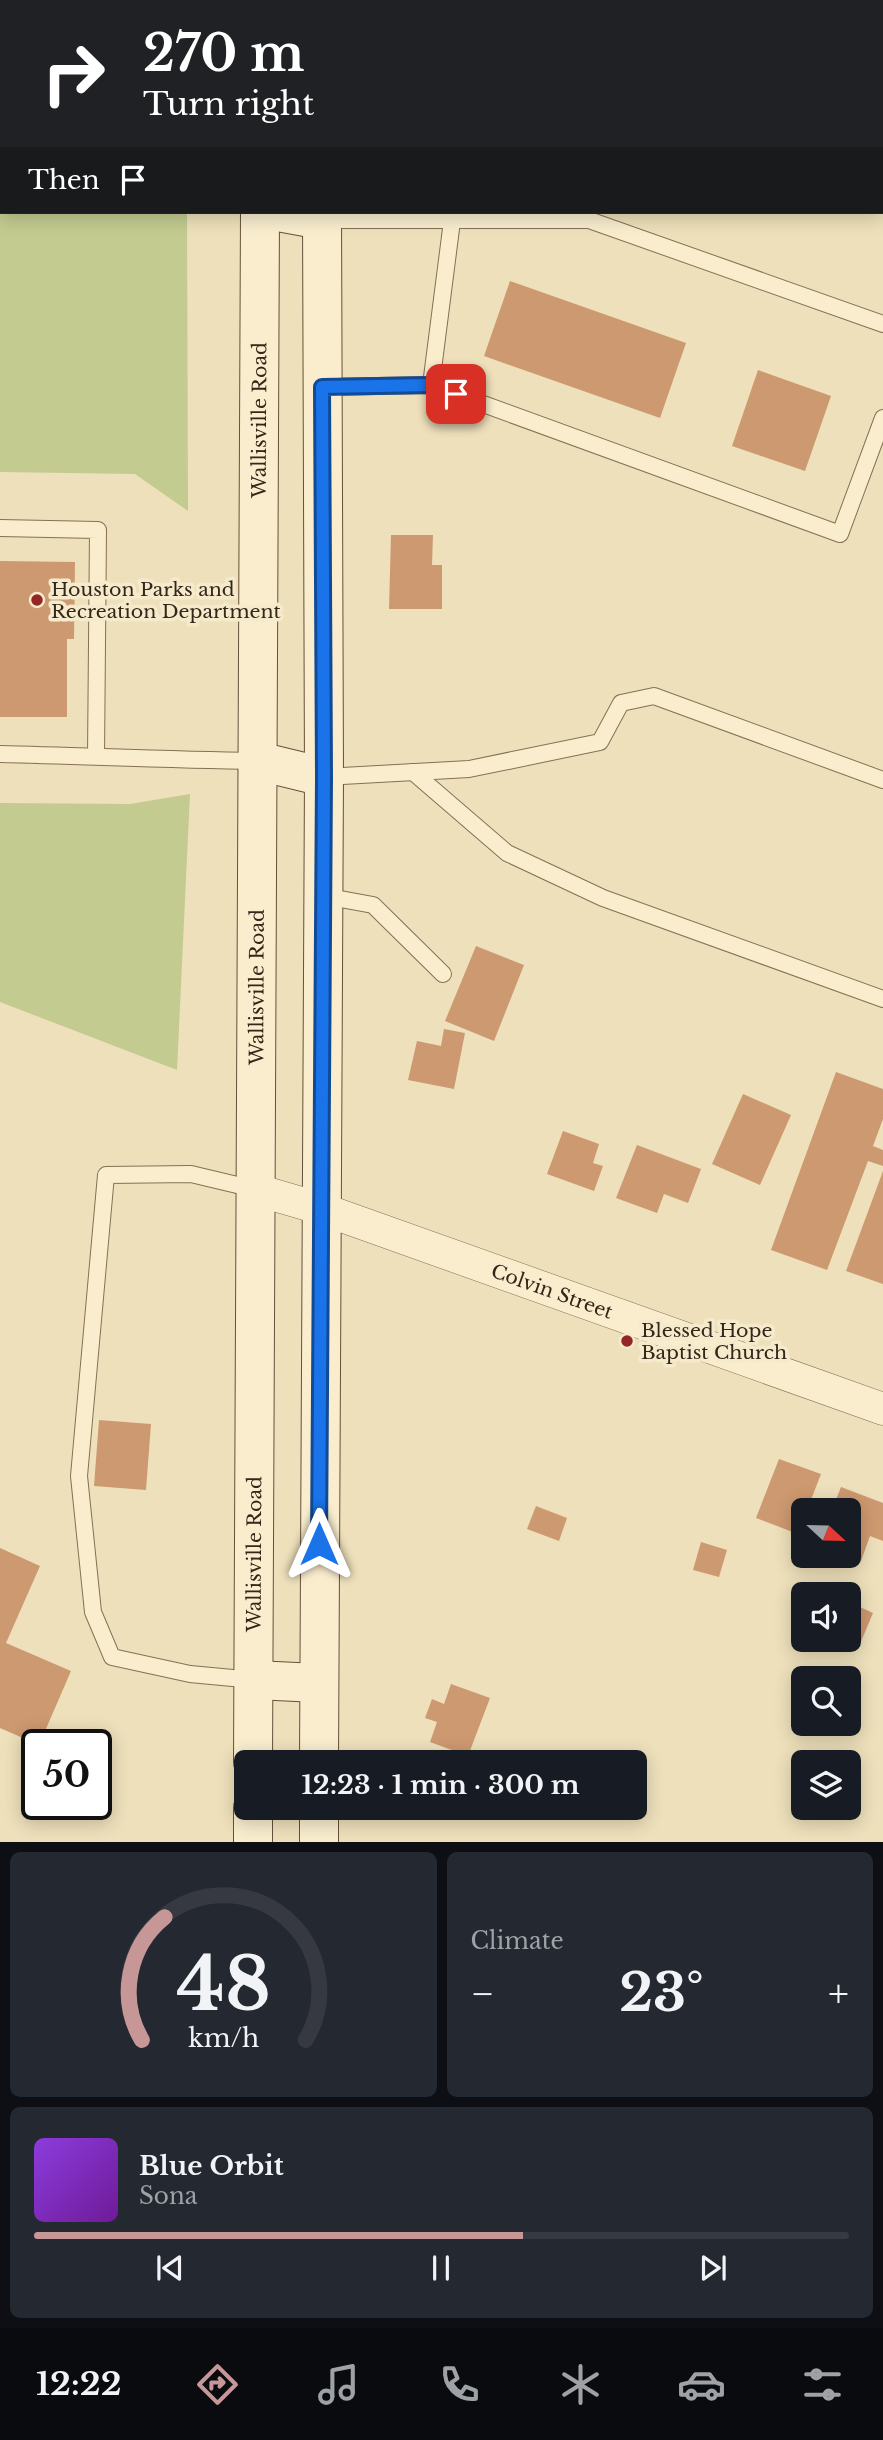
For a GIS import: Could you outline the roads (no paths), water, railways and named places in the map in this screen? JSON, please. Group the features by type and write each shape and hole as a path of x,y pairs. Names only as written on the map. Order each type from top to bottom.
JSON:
{"main road":[{"name":"Wallisville Road","path":"253,1750 260,214"},
{"path":"300,214 322,216 324,896 319,1750"},
{"path":"258,761 324,777"},
{"path":"254,1680 318,1683"},
{"path":"253,1820 253,1842"},
{"path":"319,1820 319,1842"}],"street":[{"name":"Colvin Street","path":"257,1190 322,1209 883,1409"}],"lane":[{"path":"322,216 452,221 589,220 883,324"},
{"path":"431,385 452,221"},
{"path":"322,387 431,385 840,534 883,418"},
{"path":"0,528 98,530 96,756"},
{"path":"324,777 469,769 600,742 621,703 654,696 883,780"},
{"path":"0,754 96,756 131,760 258,761"},
{"path":"413,772 507,853 519,859 603,898 883,999"},
{"path":"324,896 373,905 443,974"},
{"path":"254,1680 190,1674 112,1657 93,1612 79,1476 106,1175 191,1174 257,1190"}],"place":[{"name":"Houston Parks and Recreation Department","path":"37,600"},
{"name":"Blessed Hope Baptist Church","path":"627,1341"}]}
